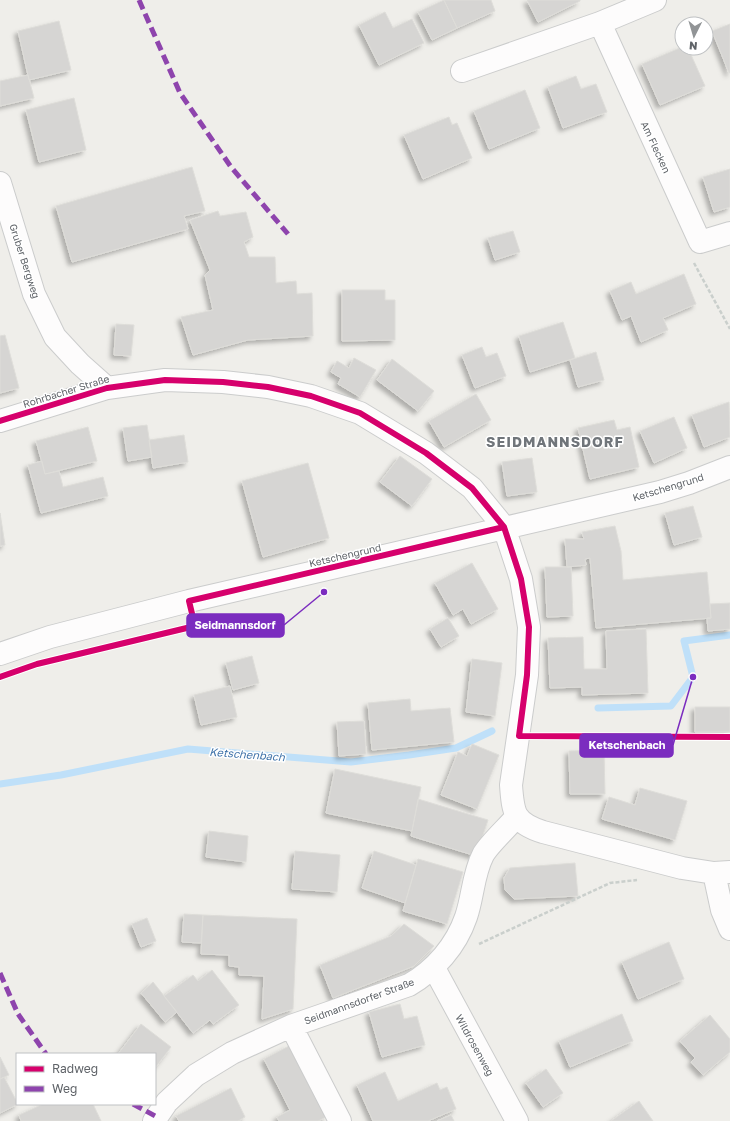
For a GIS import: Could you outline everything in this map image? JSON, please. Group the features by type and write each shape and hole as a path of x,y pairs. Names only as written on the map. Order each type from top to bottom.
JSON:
{"street":[{"path":"462,71 600,23 654,0"},
{"name":"Am Flecken","path":"600,23 700,242"},
{"name":"Gruber Bergweg","path":"0,183 34,294 55,336 80,364 107,388"},
{"path":"700,242 730,233"},
{"name":"Rohrbacher Straße","path":"0,421 107,388 165,380 223,382 268,387 311,396 360,413 426,453 472,488 504,527 521,579 529,627 527,675 511,785 512,802 517,816"},
{"name":"Ketschengrund","path":"0,654 50,637 189,601 660,492 689,483 730,467"},
{"path":"517,816 529,828 543,832 682,868 722,873 722,910 730,929"},
{"name":"Seidmannsdorfer Straße","path":"154,1121 167,1102 196,1075 232,1053 291,1026 409,985 423,977 434,968 455,941 466,917 479,864 484,853 517,816"},
{"name":"Wildrosenweg","path":"434,968 517,1121"},
{"path":"291,1026 340,1121"}],"path":[{"path":"700,242 693,262 730,329"},
{"path":"475,946 610,883 642,880"}],"building":[{"path":"444,0 457,28 432,40 418,12"},
{"path":"444,0 491,0 495,11 457,28"},
{"path":"527,0 580,0 580,1 538,22"},
{"path":"385,12 393,28 412,19 424,43 379,65 359,25"},
{"path":"59,21 71,70 29,80 18,31"},
{"path":"730,24 730,73 714,36 714,30"},
{"path":"674,50 674,56 692,56 705,86 660,105 642,64"},
{"path":"28,75 34,98 0,106 0,81"},
{"path":"576,76 581,89 596,84 607,112 563,128 548,87"},
{"path":"525,90 540,128 489,149 474,111"},
{"path":"74,98 86,150 39,162 26,110"},
{"path":"449,117 452,125 457,123 472,158 423,179 404,135"},
{"path":"192,167 205,211 184,216 188,229 72,262 56,206"},
{"path":"730,169 730,207 714,212 703,177"},
{"path":"218,211 220,216 246,212 253,237 244,242 249,257 275,257 276,283 296,281 297,294 312,293 313,336 248,340 193,355 181,317 213,310 205,275 210,270 190,220"},
{"path":"513,231 520,252 495,260 488,238"},
{"path":"684,274 696,304 663,318 668,330 641,342 631,316 622,320 610,291 631,282 636,294"},
{"path":"342,290 385,290 385,300 395,300 395,340 342,341"},
{"path":"563,322 575,358 530,372 519,336"},
{"path":"116,324 134,325 131,356 114,355"},
{"path":"5,335 19,388 0,393 0,336"},
{"path":"482,347 486,357 497,353 506,376 475,388 462,355"},
{"path":"596,352 604,380 578,387 570,360"},
{"path":"354,358 376,370 360,397 338,384 341,378 331,372 337,361 349,368"},
{"path":"392,359 434,391 418,411 377,380"},
{"path":"476,394 491,420 444,447 429,421"},
{"path":"729,402 730,437 704,447 692,415"},
{"path":"674,417 687,448 654,463 640,431"},
{"path":"614,420 617,430 630,427 639,467 590,479 578,428"},
{"path":"147,425 152,457 128,461 123,428"},
{"path":"88,427 97,461 45,474 36,441"},
{"path":"184,435 188,462 153,468 149,440"},
{"path":"400,456 432,479 412,506 380,482"},
{"path":"532,458 537,492 507,496 502,462"},
{"path":"42,461 45,474 59,471 63,487 103,477 108,496 41,513 28,465"},
{"path":"308,463 329,538 263,557 242,481"},
{"path":"693,506 702,537 674,545 665,513"},
{"path":"0,513 5,545 0,546"},
{"path":"615,526 621,551 623,580 707,572 711,618 596,628 590,558 585,559 586,565 567,567 565,539 584,539 582,532"},
{"path":"472,563 498,609 471,624 463,609 453,615 435,583"},
{"path":"545,567 571,567 573,616 547,617"},
{"path":"730,603 730,629 708,631 707,618 711,618 710,604"},
{"path":"448,618 459,636 441,647 430,629"},
{"path":"646,629 648,693 582,695 582,687 550,688 548,638 583,637 584,669 607,669 606,631"},
{"path":"252,656 259,683 233,690 226,663"},
{"path":"472,659 502,663 495,716 466,712"},
{"path":"230,686 237,717 201,725 194,695"},
{"path":"410,699 411,711 450,708 454,742 372,750 368,703"},
{"path":"695,707 730,707 730,732 695,732"},
{"path":"364,721 366,754 339,756 337,722"},
{"path":"472,744 499,755 477,809 441,795 458,752 467,756"},
{"path":"604,750 605,794 570,794 569,751"},
{"path":"335,769 421,787 412,831 326,813"},
{"path":"640,788 687,801 675,840 602,819 609,797 635,805"},
{"path":"418,799 488,820 476,856 411,836"},
{"path":"209,831 248,836 246,862 206,857"},
{"path":"295,851 340,855 337,892 292,889"},
{"path":"374,851 416,865 405,903 362,888"},
{"path":"418,859 463,872 447,924 403,911"},
{"path":"575,863 578,896 514,899 505,890 504,878 510,868"},
{"path":"184,914 203,915 201,943 182,942"},
{"path":"203,915 297,919 293,1009 262,1019 264,976 239,975 239,967 229,966 229,955 201,954"},
{"path":"147,918 156,941 141,947 132,924"},
{"path":"404,924 434,946 414,966 333,998 320,965 391,936"},
{"path":"669,942 684,979 638,999 622,962"},
{"path":"212,970 239,1005 213,1024 210,1020 193,1033 164,996 193,975 198,981"},
{"path":"153,982 177,1012 165,1022 141,993"},
{"path":"400,1004 404,1019 417,1016 425,1045 382,1057 369,1012"},
{"path":"622,1014 633,1041 570,1067 559,1041"},
{"path":"710,1015 730,1039 730,1052 703,1075 691,1062 695,1058 680,1041"},
{"path":"141,1024 171,1047 156,1067 156,1053 119,1053"},
{"path":"289,1046 326,1117 318,1121 279,1121 277,1117 290,1110 264,1059"},
{"path":"0,1057 9,1075 0,1079"},
{"path":"546,1069 563,1093 543,1107 526,1083"},
{"path":"385,1072 398,1101 437,1083 440,1090 447,1087 456,1109 428,1121 373,1121 357,1085"},
{"path":"4,1077 16,1100 16,1105 0,1113 0,1079"},
{"path":"231,1088 245,1117 238,1121 179,1121 176,1116"},
{"path":"639,1101 653,1121 611,1121"},
{"path":"41,1105 93,1105 101,1121 21,1121 19,1115"},
{"path":"451,1115 454,1121 437,1121"}],"waterway":[{"name":"Ketschenbach","path":"598,708 671,706 693,677 684,641 730,635"},
{"name":"Ketschenbach","path":"0,784 61,775 188,749 351,762 456,748 492,731"}],"marked path":[{"path":"139,0 180,93 231,167 288,234"},
{"path":"0,973 18,1014 45,1053"},
{"path":"135,1105 157,1117"}],"cycle path":[{"path":"0,421 107,388 165,380 223,382 268,387 311,396 360,413 426,453 472,488 504,527 521,579 529,627 527,675 519,736 730,737"},
{"path":"0,677 37,664 195,626 189,601 504,527"}],"place":[{"name":"Seidmannsdorf","path":"324,592"},
{"name":"Ketschenbach","path":"693,677"}],"district":[{"name":"SEIDMANNSDORF","path":"555,441"}]}
